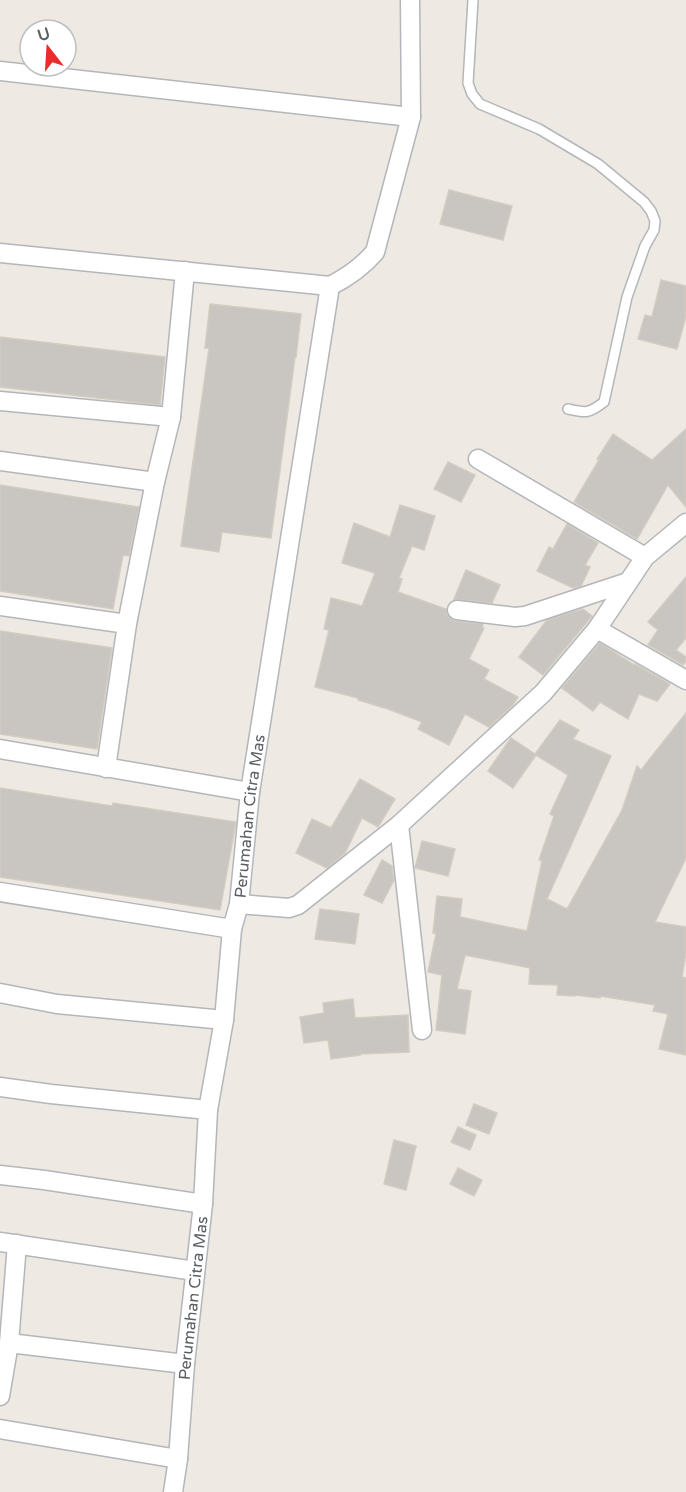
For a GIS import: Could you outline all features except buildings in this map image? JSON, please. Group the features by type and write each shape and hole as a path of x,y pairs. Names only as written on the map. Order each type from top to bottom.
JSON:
{"street":[{"path":"0,253 330,286 350,276 375,252 411,117 410,0"},
{"path":"0,71 411,117"},
{"path":"105,768 127,624 155,482 171,417 185,271"},
{"name":"Perumahan Citra Mas","path":"173,1492 202,1204 208,1110 224,1020 232,929 239,903 250,792 330,286"},
{"path":"0,401 171,417"},
{"path":"478,459 645,557"},
{"path":"0,461 155,482"},
{"path":"239,903 289,908 298,905 399,825 543,693 597,629 645,557 686,523"},
{"path":"457,610 515,617 525,616 628,582"},
{"path":"0,606 127,624"},
{"path":"597,629 686,680"},
{"path":"0,749 250,792"},
{"path":"399,825 422,1030"},
{"path":"0,892 232,929"},
{"path":"0,993 57,1004 224,1020"},
{"path":"0,1087 208,1110"},
{"path":"0,1175 202,1204"},
{"path":"0,1396 9,1343 8,1243 195,1271"},
{"path":"9,1343 185,1364"},
{"path":"0,1429 178,1460"}],"lane":[{"path":"473,0 468,83 472,94 480,104 539,129 598,164 644,202 655,221 654,230 645,246 627,297 604,402 594,410 585,413 568,409"}]}
